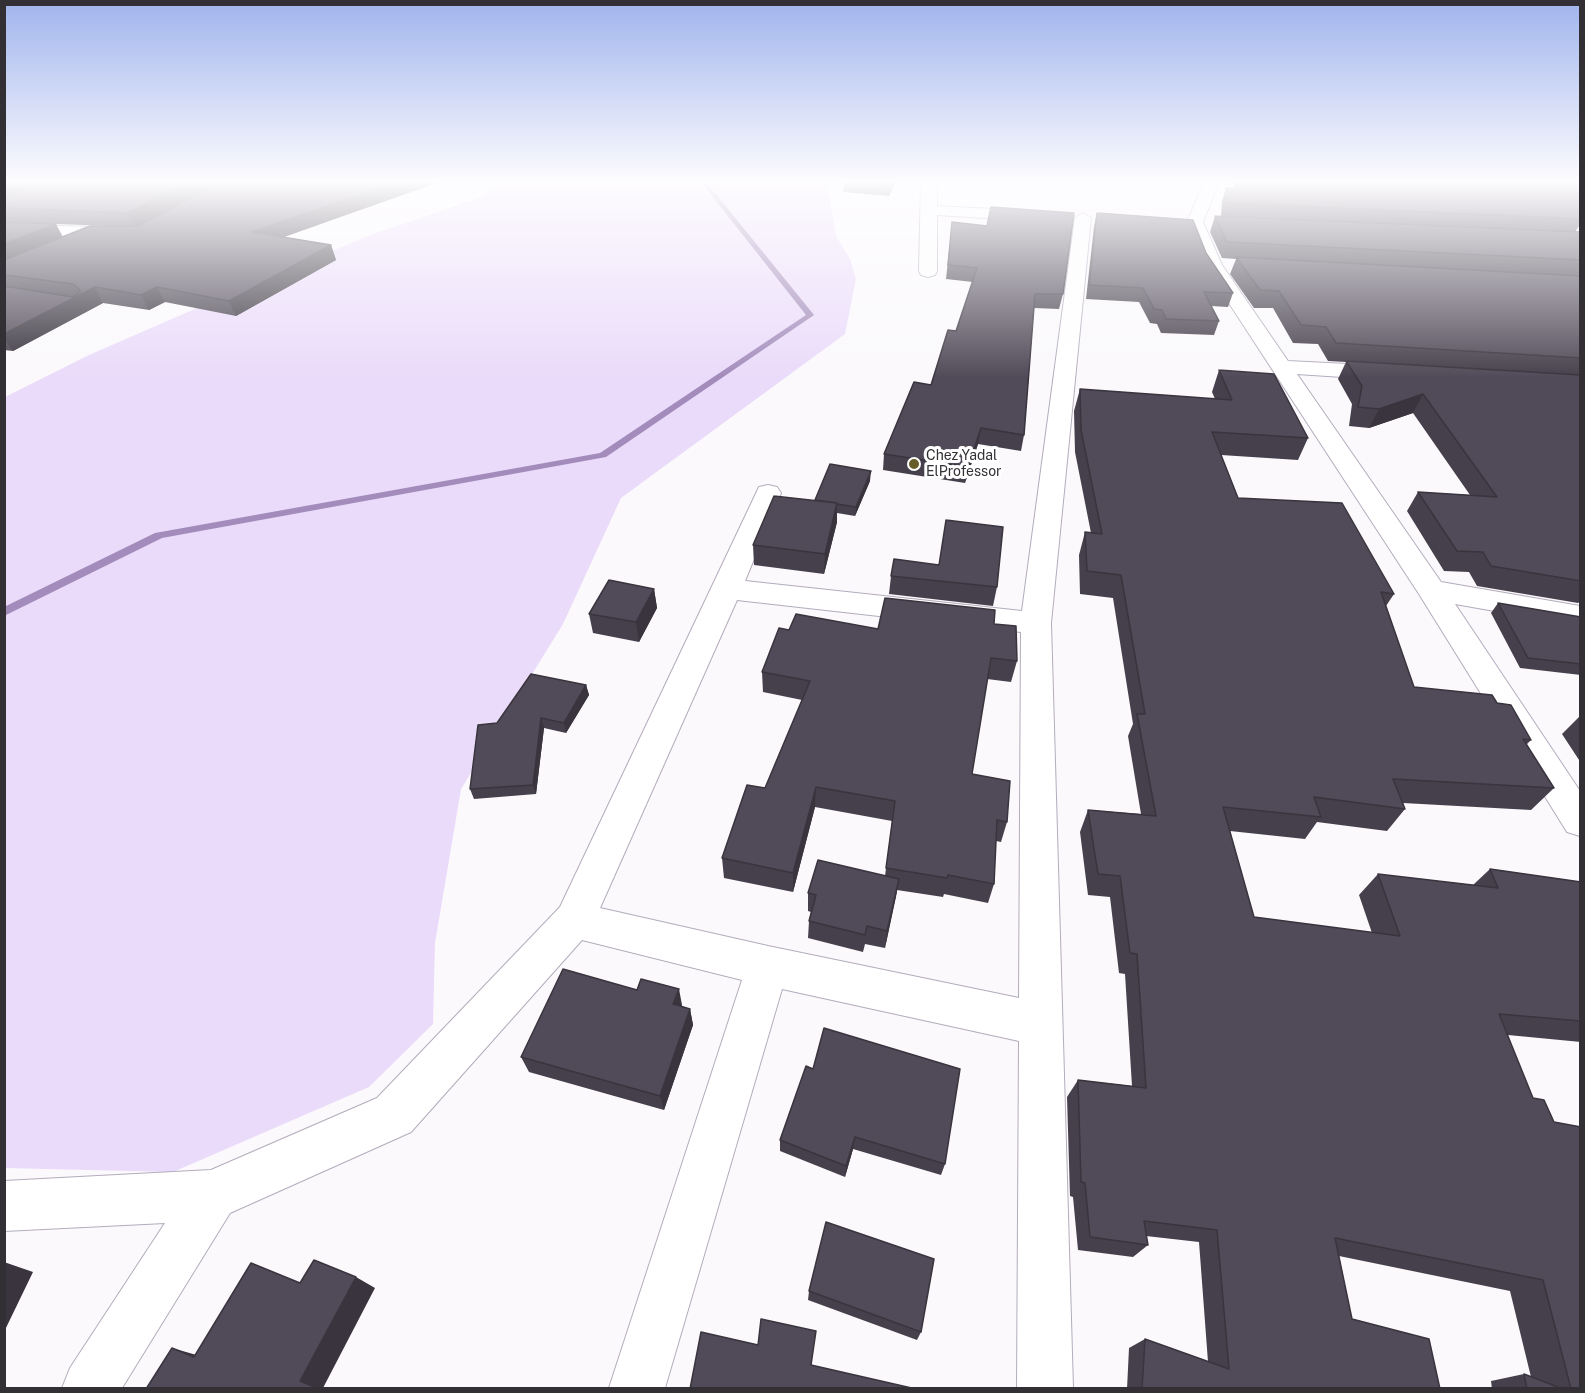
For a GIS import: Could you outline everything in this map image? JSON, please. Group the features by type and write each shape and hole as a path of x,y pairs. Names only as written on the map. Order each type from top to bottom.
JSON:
{"street":[{"path":"57,250 65,247"},
{"path":"928,247 928,271"},
{"path":"1045,1389 1036,623 1080,247"},
{"path":"1213,247 1282,367 1581,821"},
{"path":"1282,367 1413,375"},
{"path":"4,1206 213,1195 394,1115 574,920 727,589 768,493"},
{"path":"727,589 1036,623"},
{"path":"1431,590 1581,616"},
{"path":"574,920 768,966 1041,1024"},
{"path":"637,1389 768,966"},
{"path":"90,1389 213,1195"}],"shaded area":[{"path":"342,247 843,247 850,259 856,279 845,334 621,498 563,624 461,789 435,943 433,1024 369,1087 173,1172 5,1168 5,397 89,355"}],"building":[{"path":"37,247 327,247 229,301 157,287 141,295 95,287 4,334 4,286 73,297 81,291 73,284 4,275 4,260"},
{"path":"950,247 1069,247 1063,294 1035,294 1024,435 981,428 968,467 884,454 914,382 931,385 948,330 956,331 977,268 948,265"},
{"path":"1093,247 1204,247 1233,293 1204,292 1219,321 1166,319 1162,310 1154,309 1143,288 1089,285"},
{"path":"1325,247 1581,247 1581,260"},
{"path":"1236,257 1581,276 1581,358 1336,343 1326,327 1301,325 1279,291 1260,290"},
{"path":"1346,361 1581,375 1581,581 1491,566 1483,552 1457,551 1418,492 1497,497 1423,394 1379,409 1358,407 1362,386"},
{"path":"1219,370 1274,374 1308,438 1212,432 1238,498 1342,503 1394,594 1381,592 1414,687 1492,695 1497,703 1511,705 1531,740 1523,739 1554,788 1393,779 1405,809 1314,797 1321,817 1223,807 1254,917 1400,936 1378,874 1498,888 1490,869 1581,882 1581,1021 1499,1014 1533,1098 1544,1100 1554,1122 1581,1127 1581,1389 1571,1389 1543,1280 1335,1238 1352,1319 1429,1339 1440,1389 1142,1389 1145,1339 1229,1369 1217,1230 1144,1221 1148,1245 1090,1237 1085,1183 1081,1182 1078,1080 1146,1088 1137,954 1130,953 1120,876 1098,874 1088,810 1156,816 1137,714 1145,714 1121,575 1087,571 1085,532 1102,534 1081,430 1080,389 1232,400"},
{"path":"830,464 871,471 856,507 815,500"},
{"path":"774,496 837,503 825,554 753,545"},
{"path":"946,520 1003,527 997,587 891,576 894,559 939,565"},
{"path":"609,580 654,589 636,622 589,614"},
{"path":"885,598 995,610 994,624 1016,626 1017,661 991,658 972,774 1010,781 1007,822 997,820 994,884 948,875 947,878 886,868 895,801 816,787 793,873 722,858 747,785 765,788 810,681 762,672 779,628 789,630 796,614 878,629"},
{"path":"1498,603 1581,617 1581,664 1528,658"},
{"path":"531,674 586,685 564,723 541,718 533,785 470,789 478,725 497,723"},
{"path":"818,860 899,879 887,931 867,926 865,935 809,921 816,895 808,893"},
{"path":"563,969 637,990 641,979 679,989 673,1004 690,1009 660,1096 521,1057"},
{"path":"824,1028 960,1069 945,1164 855,1137 846,1166 780,1140 806,1066 813,1069"},
{"path":"826,1222 934,1259 921,1332 809,1291"},
{"path":"314,1260 356,1277 300,1381 319,1389 146,1389 172,1348 194,1357 251,1263 300,1283"},
{"path":"761,1319 816,1331 811,1365 916,1389 690,1389 701,1332 758,1345"},
{"path":"1524,1374 1563,1389 1527,1389"}],"waterway":[{"path":"4,612 159,535 603,455 810,315 755,247"}],"place":[{"name":"Chez Yadal ElProfessor","path":"914,464"}]}
